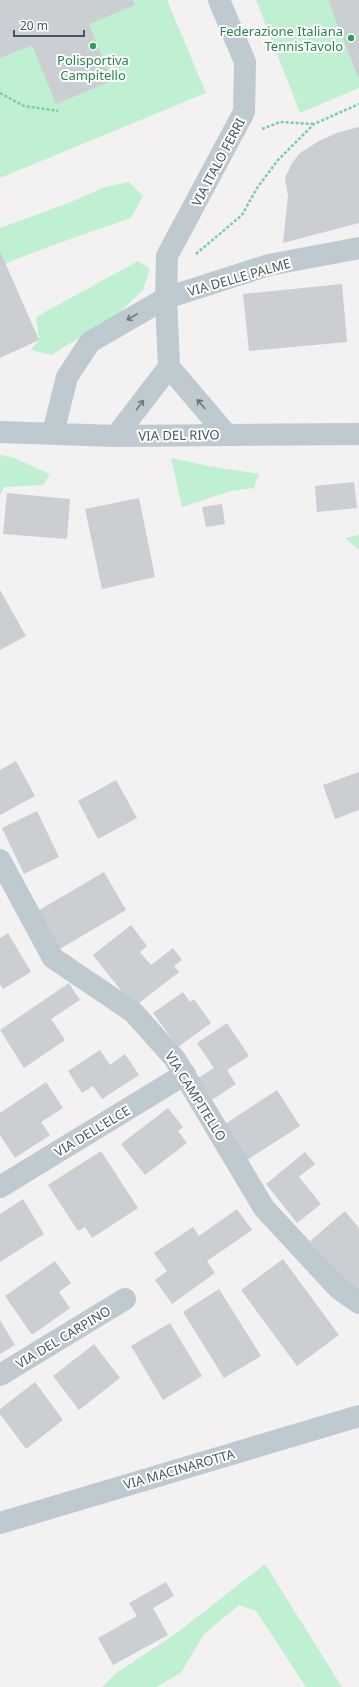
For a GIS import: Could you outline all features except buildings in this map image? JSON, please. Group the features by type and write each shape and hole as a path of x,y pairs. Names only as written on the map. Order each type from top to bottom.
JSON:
{"street":[{"name":"VIA ITALO FERRI","path":"166,298 167,256 244,112 245,62 219,0"},
{"name":"VIA DELLE PALME","path":"53,433 67,378 90,342 166,298 269,265 359,248"},
{"path":"166,298 169,367 226,434"},
{"path":"116,436 169,367"},
{"name":"VIA DEL RIVO","path":"0,432 116,436 359,434"},
{"name":"VIA CAMPITELLO","path":"0,860 52,958 133,1012 175,1059 264,1208 339,1289 359,1303"},
{"name":"VIA DELL'ELCE","path":"0,1187 185,1074"},
{"name":"VIA DEL CARPINO","path":"0,1375 125,1299"},
{"name":"VIA MACINAROTTA","path":"0,1523 359,1416"}],"path":[{"path":"0,93 24,106 58,111"},
{"path":"167,277 242,216 257,188 278,160 314,124 359,104"},
{"path":"258,130 280,122 314,124"}],"green space":[{"name":"Polisportiva Campitello","path":"0,0 167,0 206,93 0,178"},
{"path":"256,0 359,0 359,88 300,113"},
{"path":"129,182 143,196 131,218 52,245 5,264 0,251 0,228 71,202 105,187"},
{"path":"138,261 150,269 143,290 118,314 51,355 31,350 39,340 36,317"},
{"path":"0,455 12,457 50,474 43,485 4,487 0,496"},
{"path":"171,458 259,474 254,488 231,491 182,507"},
{"path":"359,535 359,550 345,538"},
{"path":"265,1564 342,1687 306,1687 256,1611 239,1605 204,1634 181,1673 156,1687 102,1687 116,1673 174,1635"}],"place":[{"name":"Federazione Italiana TennisTavolo","path":"351,38"},
{"name":"Polisportiva Campitello","path":"93,46"}]}
